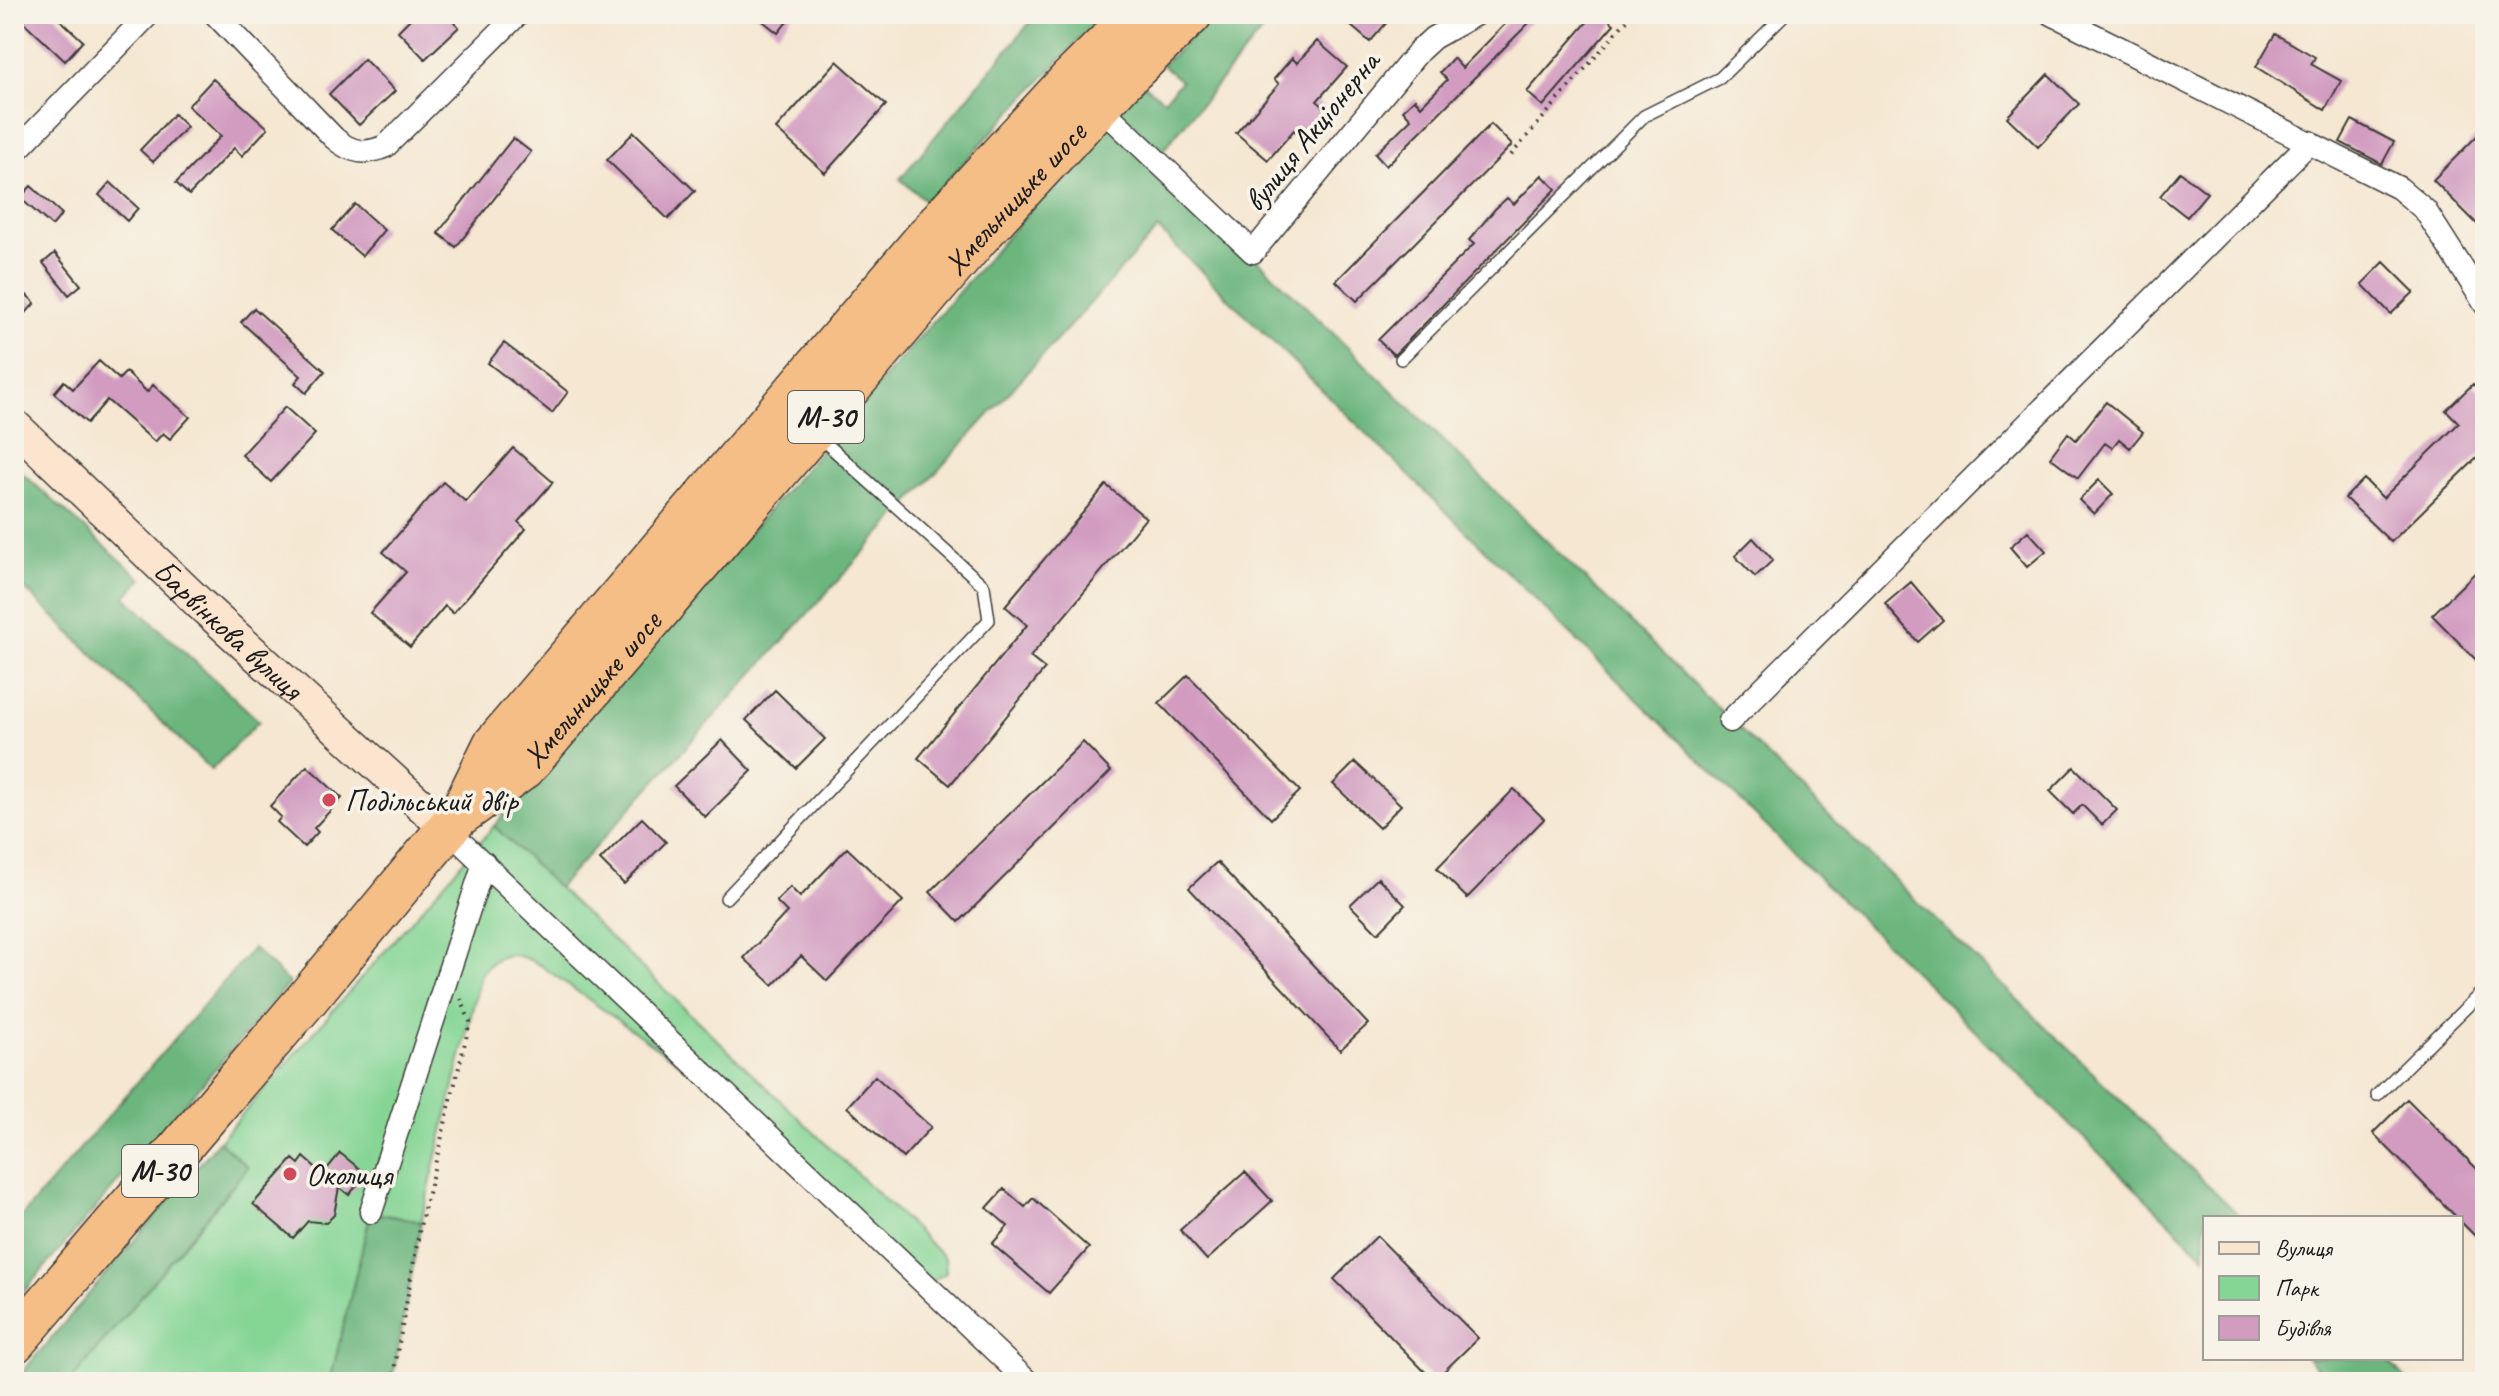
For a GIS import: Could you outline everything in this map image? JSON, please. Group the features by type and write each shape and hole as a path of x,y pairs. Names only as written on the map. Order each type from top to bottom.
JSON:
{"highway":[{"name":"Хмельницьке шосе","path":"453,822 494,745 948,212 1070,80 1137,14"},
{"name":"Хмельницьке шосе","path":"453,822 524,768 978,237 1098,105 1191,14"},
{"name":"М-30","path":"14,1342 306,1000 453,822"}],"street":[{"path":"14,153 149,14"},
{"path":"215,14 334,138 355,151 369,153 386,146 518,14"},
{"name":"вулиця Акціонерна","path":"1098,105 1253,252 1419,51 1433,38 1476,14"},
{"path":"2052,14 2310,142 2413,198 2425,210 2485,304"},
{"path":"1730,721 2310,142"},
{"name":"Барвінкова вулиця","path":"14,425 199,603 453,822"},
{"path":"453,822 484,863 1028,1382"},
{"path":"371,1212 484,863"}],"lane":[{"path":"1401,359 1644,116 1720,78 1785,14"},
{"path":"726,898 989,620 984,586 814,432"},
{"path":"2377,1095 2485,989"}],"path":[{"path":"1511,155 1632,14"},
{"path":"392,1382 421,1222 470,1022 450,971"}],"green space":[{"path":"1037,14 1103,14 927,202 900,179"},
{"path":"1216,14 1276,14 1159,155 1115,113 1143,84 1164,100 1181,81 1162,65"},
{"path":"1111,117 2240,1216 2203,1216 2203,1255 1158,229 558,888 494,826"},
{"path":"14,466 142,579 125,597 259,721 211,770 14,578"},
{"path":"494,826 945,1258 946,1273 926,1285 735,1103 540,965 508,955 494,960 481,974 421,1222 371,1212 330,1382 70,1382 248,1167 219,1141"},
{"path":"253,948 289,983 14,1303 14,1225"},
{"path":"219,1141 248,1167 70,1382 14,1382"},
{"path":"371,1212 421,1222 392,1382 330,1382"},
{"path":"2309,1360 2387,1360 2409,1382 2332,1382"}],"building":[{"path":"15,14 54,14 83,41 65,61"},
{"path":"415,14 446,14 459,27 425,59 398,31"},
{"path":"754,14 793,14 778,33"},
{"path":"1337,14 1394,14 1370,42"},
{"path":"1515,14 1538,14 1386,166 1375,154 1411,119 1403,110 1415,99 1421,106 1447,80 1440,72 1453,58 1462,68"},
{"path":"1594,14 1602,14 1614,24 1543,106 1527,92"},
{"path":"2275,34 2315,57 2311,64 2341,81 2325,110 2256,67"},
{"path":"1317,41 1347,67 1317,101 1329,111 1305,139 1294,130 1268,160 1236,133 1279,84 1274,79 1292,58 1297,63"},
{"path":"364,59 395,91 359,125 329,94"},
{"path":"837,61 886,105 825,173 776,129"},
{"path":"2048,74 2079,104 2038,147 2007,117"},
{"path":"213,79 268,128 242,156 234,148 189,195 176,183 221,136 188,106"},
{"path":"174,114 187,127 153,162 140,150"},
{"path":"2352,120 2394,142 2382,164 2340,142"},
{"path":"1491,124 1512,145 1357,301 1336,281"},
{"path":"2485,128 2485,232 2433,180"},
{"path":"634,132 695,191 668,219 607,160"},
{"path":"513,138 531,152 456,247 438,233"},
{"path":"2180,172 2207,193 2187,217 2160,196"},
{"path":"1542,175 1556,189 1394,355 1378,340 1474,244 1469,240 1495,209 1507,198 1514,204"},
{"path":"110,182 138,208 127,221 99,195"},
{"path":"31,186 62,214 52,226 20,198"},
{"path":"355,204 384,230 362,256 332,230"},
{"path":"55,253 81,285 69,295 43,263"},
{"path":"2384,262 2414,292 2391,314 2362,284"},
{"path":"14,283 35,303 14,326"},
{"path":"254,308 325,371 306,393 295,383 301,376 241,322"},
{"path":"504,343 568,392 552,413 488,363"},
{"path":"99,361 119,379 126,372 147,392 153,385 190,417 170,439 163,433 155,442 107,400 87,423 54,393 64,381 73,389"},
{"path":"2473,384 2485,397 2485,450 2391,542 2345,498 2364,479 2383,498 2459,423 2446,410"},
{"path":"2106,402 2143,432 2130,448 2119,439 2112,448 2105,443 2078,478 2050,457 2068,433 2076,440"},
{"path":"285,407 315,434 271,482 242,455"},
{"path":"513,448 553,482 518,522 526,529 453,613 445,606 410,647 370,613 406,572 383,552 443,482 466,502"},
{"path":"2099,480 2113,494 2094,514 2079,500"},
{"path":"1106,485 1146,518 1030,657 1045,669 950,785 918,758 1027,625 1005,606"},
{"path":"2028,531 2046,551 2027,567 2010,547"},
{"path":"1753,538 1773,560 1755,577 1735,556"},
{"path":"2485,563 2485,669 2432,615"},
{"path":"1911,582 1943,620 1918,642 1885,604"},
{"path":"1188,675 1300,791 1271,819 1159,703"},
{"path":"775,690 825,739 796,768 746,720"},
{"path":"722,740 752,771 705,817 674,786"},
{"path":"1083,742 1111,771 959,922 930,892"},
{"path":"1355,762 1401,805 1379,828 1333,784"},
{"path":"307,766 342,798 314,828 318,832 304,847 277,822 281,817 270,806"},
{"path":"2074,767 2117,810 2102,825 2082,805 2073,814 2050,791"},
{"path":"1514,789 1544,819 1467,898 1437,868"},
{"path":"642,818 666,842 624,884 600,860"},
{"path":"847,848 903,901 827,981 801,956 773,985 744,958 787,912 776,901 790,887 800,897"},
{"path":"1217,862 1368,1024 1340,1050 1189,888"},
{"path":"1378,878 1405,905 1378,933 1350,905"},
{"path":"875,1076 931,1127 903,1158 847,1107"},
{"path":"2407,1099 2485,1177 2485,1246 2463,1224 2463,1216 2455,1216 2373,1133"},
{"path":"340,1153 366,1174 349,1195 339,1187 334,1215 326,1223 308,1221 293,1238 253,1204 293,1159 299,1164 304,1157 323,1174"},
{"path":"1245,1172 1272,1201 1207,1260 1180,1230"},
{"path":"1004,1189 1025,1207 1033,1198 1089,1248 1049,1293 992,1244 1008,1226 987,1208"},
{"path":"1377,1236 1478,1338 1434,1381 1334,1279"}],"place":[{"name":"Подільський двір","path":"329,800"},
{"name":"Околиця","path":"290,1174"}]}
